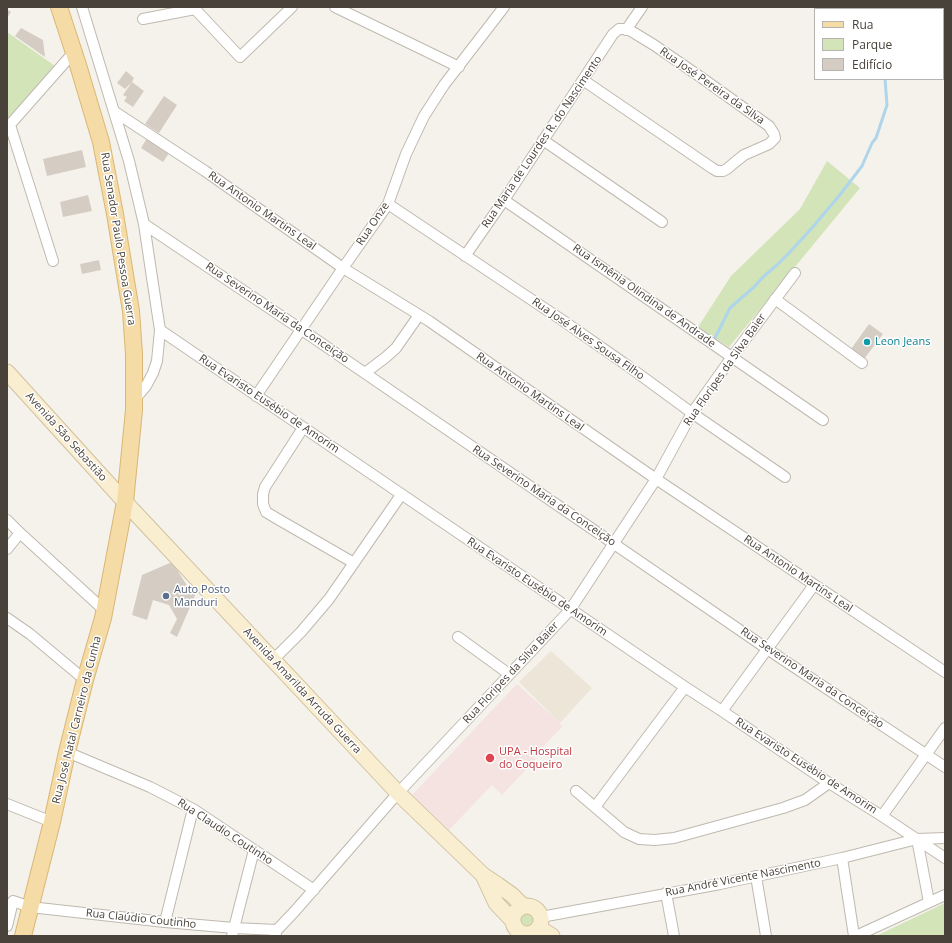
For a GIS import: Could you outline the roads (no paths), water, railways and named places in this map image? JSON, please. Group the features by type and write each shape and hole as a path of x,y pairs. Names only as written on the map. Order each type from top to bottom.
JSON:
{"main road":[{"name":"Rua Senador Paulo Pessoa Guerra","path":"59,7 102,142 116,214 131,310 134,354 134,400 132,442 125,502"},
{"name":"Avenida São Sebastião","path":"7,372 125,502"},
{"name":"Rua José Natal Carneiro da Cunha","path":"23,936 52,822 67,752 104,610 125,502"},
{"name":"Avenida Amarilda Arruda Guerra","path":"125,502 398,793 484,875"},
{"path":"484,875 512,895 523,906 532,907 539,912 536,928"},
{"path":"484,875 496,903 515,929 524,934 536,928"},
{"path":"515,929 513,916 515,912 523,906"},
{"path":"536,928 552,936"}],"street":[{"path":"82,7 129,161 144,224 160,330 153,373 146,386 134,400"},
{"path":"143,19 196,8 240,57 292,7"},
{"path":"335,7 459,67"},
{"name":"Rua Onze","path":"256,396 388,204 406,154 424,116 444,85 504,7"},
{"name":"Rua Maria de Lourdes R. do Nascimento","path":"465,256 504,200 613,34 622,29 642,7"},
{"name":"Rua José Pereira da Silva","path":"583,80 717,171 727,169 744,155 769,144 775,138 769,126 702,78 654,45 631,31 622,29"},
{"path":"53,261 8,127 74,52"},
{"name":"Rua Antonio Martins Leal","path":"115,112 205,171 343,268 418,315 656,478 945,672"},
{"path":"543,140 662,222"},
{"name":"Rua Ismênia Olindina de Andrade","path":"504,200 823,420"},
{"name":"Rua José Alves Sousa Filho","path":"388,204 562,320 692,413 785,477"},
{"name":"Rua Severino Maria da Conceição","path":"144,224 302,330 788,663 945,767"},
{"name":"Rua Floripes da Silva Baier","path":"276,933 398,793 570,610 656,478 692,413 775,298 795,273"},
{"path":"775,298 862,363"},
{"path":"365,373 396,348 418,315"},
{"name":"Rua Evaristo Eusébio de Amorim","path":"160,330 570,610 829,783 945,858"},
{"path":"303,428 265,487 263,504 266,512 354,563"},
{"path":"273,660 316,615 329,599 402,495"},
{"path":"7,520 104,610"},
{"path":"7,549 20,533"},
{"path":"722,711 814,585"},
{"path":"7,618 30,634 85,680"},
{"path":"458,637 509,674"},
{"path":"595,807 685,687"},
{"path":"882,816 945,728"},
{"name":"Rua Claudio Coutinho","path":"67,752 150,787 193,810 314,890"},
{"path":"576,791 624,832 639,839 655,840 674,838 783,808 805,800 829,783"},
{"path":"7,804 52,822"},
{"path":"165,922 193,810"},
{"name":"Rua André Vicente Nascimento","path":"536,928 666,893 720,884 842,858 917,839 945,838"},
{"path":"917,839 929,902"},
{"path":"233,932 254,850"},
{"path":"842,858 855,936 945,895"},
{"path":"756,876 766,936"},
{"path":"666,893 674,936"},
{"path":"7,926 10,900"},
{"name":"Rua Claúdio Coutinho","path":"10,900 30,907 165,922 233,932 276,933"}],"waterway":[{"path":"715,338 730,308 789,253 839,196 862,166 872,143 876,138 887,105 885,80"}],"place":[{"name":"Leon Jeans","path":"867,342"},
{"name":"Auto Posto Manduri","path":"166,596"},
{"name":"UPA - Hospital do Coqueiro","path":"490,758"}]}
